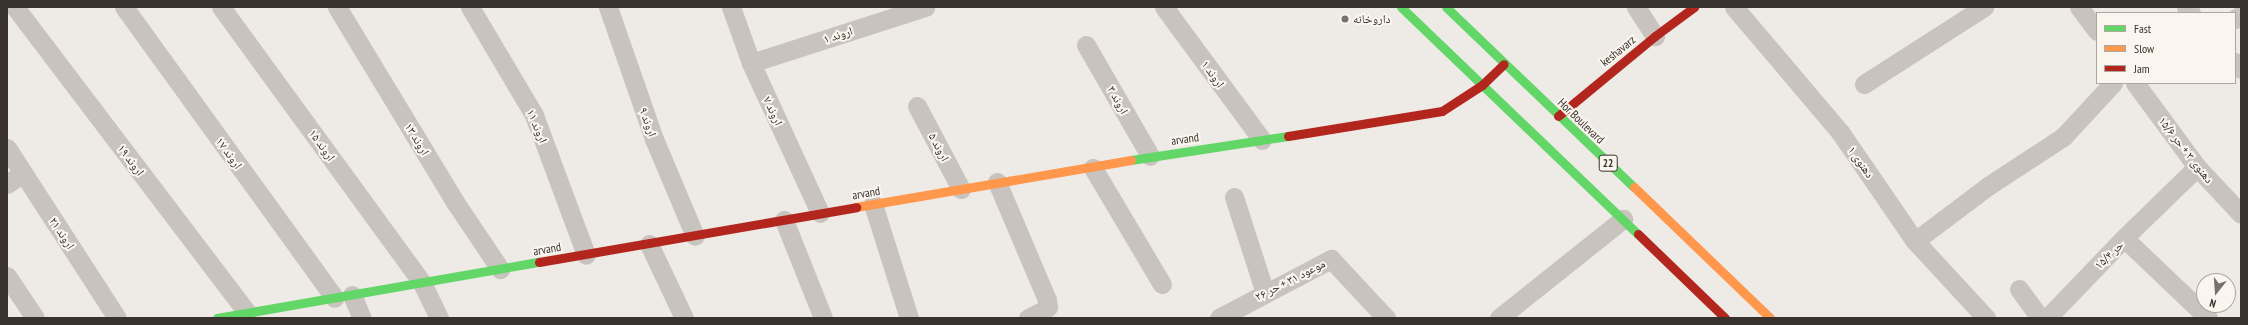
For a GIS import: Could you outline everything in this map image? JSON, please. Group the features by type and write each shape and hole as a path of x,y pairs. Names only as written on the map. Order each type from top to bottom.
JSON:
{"street":[{"name":"اروند ۱۹","path":"15,7 247,313"},
{"name":"اروند ۱۷","path":"124,7 362,318"},
{"name":"اروند ۱۵","path":"221,7 422,283 439,318"},
{"name":"اروند ۱۳","path":"337,7 455,202 500,270"},
{"name":"اروند ۱۱","path":"470,7 534,115 586,255"},
{"name":"اروند ۹","path":"608,7 654,139 695,236"},
{"name":"اروند ۱","path":"751,64 924,7"},
{"name":"اروند ۱","path":"1164,7 1262,140"},
{"name":"22","path":"1401,7 1725,318"},
{"path":"1636,7 1655,36"},
{"name":"keshavarz","path":"1558,116 1655,36 1694,7"},
{"name":"دهنوی ۱","path":"1734,7 1840,132 1915,240 1986,318"},
{"path":"1864,84 1984,7"},
{"path":"2079,7 2096,30"},
{"name":"اروند ۷","path":"734,8 751,64 820,213"},
{"name":"Hor Boulevard","path":"1455,10 1504,64 1770,318"},
{"name":"اروند ۳","path":"1086,45 1150,156"},
{"name":"arvand","path":"217,318 500,270 997,182 1094,168 1150,156 1262,140 1442,111 1482,85 1504,64"},
{"path":"1915,240 1988,186 2063,137 2112,84"},
{"name":"دهنوی ۳ + حر ۱۵/۶","path":"2136,84 2197,167 2241,214"},
{"name":"اروند ۵","path":"917,106 961,189"},
{"name":"اروند ۲۱","path":"7,148 116,318"},
{"path":"2124,238 2197,167"},
{"path":"1094,168 1162,284"},
{"path":"7,184 23,173"},
{"path":"997,182 1047,300 1048,307 1028,318"},
{"path":"1234,197 1265,293"},
{"path":"873,204 909,318"},
{"path":"1499,318 1623,219"},
{"path":"784,220 824,318"},
{"name":"حر ۱۵/۴","path":"2047,318 2124,238 2208,318"},
{"path":"649,244 684,318"},
{"name":"موعود ۳۱ + حر ۲۶","path":"1219,318 1331,259 1382,317"},
{"path":"7,276 35,318"},
{"path":"2019,289 2040,318"}],"traffic: fast":[{"path":"1401,7 1638,234"},
{"path":"1446,7 1634,187"},
{"path":"1131,160 1288,136"},
{"path":"217,318 539,262"}],"traffic: slow":[{"path":"856,207 1131,160"},
{"path":"1634,187 1770,318"}],"traffic: jam":[{"path":"1558,116 1655,36 1694,7"},
{"path":"1288,136 1442,111 1482,85 1504,64"},
{"path":"539,262 856,207"},
{"path":"1638,234 1725,318"}],"place":[{"name":"داروخانه","path":"1345,19"}]}
